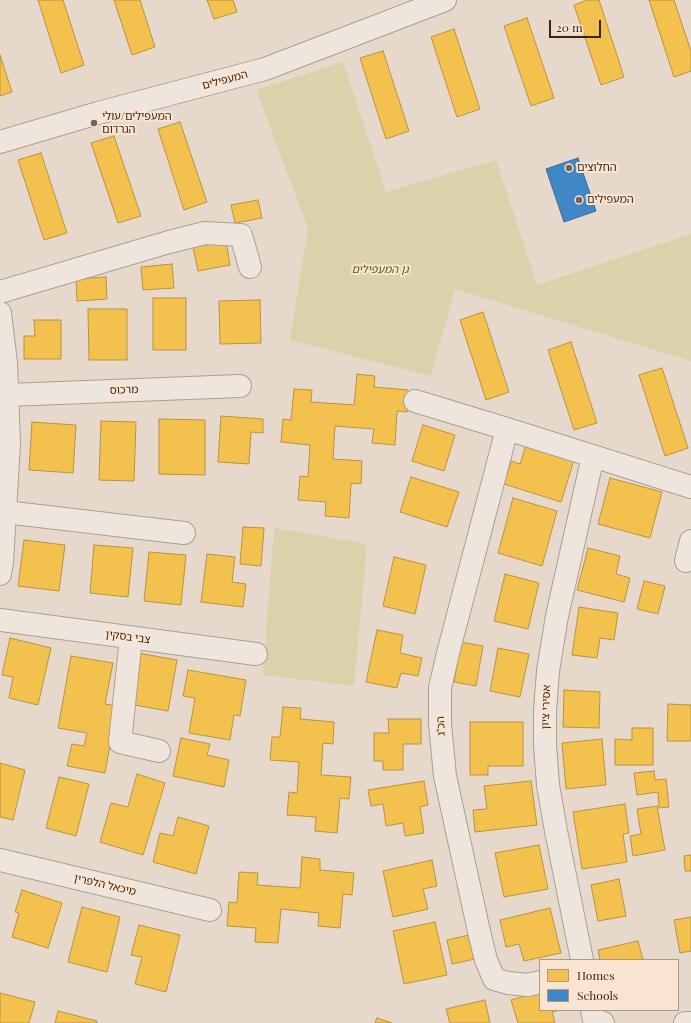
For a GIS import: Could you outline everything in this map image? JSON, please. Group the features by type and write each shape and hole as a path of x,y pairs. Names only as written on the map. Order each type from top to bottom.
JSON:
{"street":[{"name":"המעפילים","path":"0,142 98,113 265,69 445,0"},
{"path":"0,292 169,242 205,233 241,235 250,267"},
{"path":"0,313 3,363 8,395 9,444 0,574"},
{"name":"מרכוס","path":"8,395 240,386"},
{"path":"415,401 691,487"},
{"name":"הכ\"ג","path":"507,429 440,688 440,724 445,776 486,960 494,979 528,985 539,982"},
{"name":"אסירי ציון","path":"582,959 548,785 545,746 545,711 548,671 557,616 593,456"},
{"path":"5,512 184,533"},
{"name":"צבי בסקין","path":"0,620 256,654"},
{"path":"131,638 120,742 159,751"},
{"name":"מיכאל הלפרין","path":"0,860 210,910"},
{"path":"592,1011 594,1020 603,1023"},
{"path":"685,1023 691,1023"}],"green space":[{"name":"גן המעפילים","path":"343,62 386,192 496,160 537,285 691,234 691,361 455,289 431,376 290,340 308,228 256,90"},
{"path":"274,528 367,544 354,686 263,675"}],"building: Homes":[{"path":"38,0 63,0 84,65 61,73"},
{"path":"114,0 140,0 155,47 132,55"},
{"path":"207,0 233,0 237,12 214,19"},
{"path":"588,0 599,0 624,77 601,85 574,5"},
{"path":"649,0 674,0 691,51 691,71 674,77"},
{"path":"527,18 554,98 531,106 504,26"},
{"path":"454,29 480,109 457,117 431,37"},
{"path":"383,51 409,131 386,139 360,58"},
{"path":"0,55 12,92 0,96"},
{"path":"180,122 207,202 184,210 158,129"},
{"path":"114,136 141,216 118,223 91,143"},
{"path":"41,153 67,233 44,240 18,160"},
{"path":"258,200 262,218 235,223 231,205"},
{"path":"226,241 230,265 198,271 193,247"},
{"path":"172,264 174,288 143,290 141,267"},
{"path":"106,277 107,299 77,301 76,279"},
{"path":"153,298 186,298 186,350 153,350"},
{"path":"260,300 261,343 220,344 219,301"},
{"path":"88,309 127,309 127,360 89,360"},
{"path":"483,312 509,392 486,400 460,320"},
{"path":"34,320 61,320 61,359 24,359 24,336 35,336"},
{"path":"571,342 597,423 574,430 548,350"},
{"path":"662,368 688,448 665,456 639,375"},
{"path":"357,374 375,376 374,387 408,390 407,412 397,411 395,445 372,443 374,429 335,426 333,459 362,461 361,484 351,483 349,518 325,516 326,502 298,500 300,476 308,477 310,445 281,442 283,419 291,420 294,389 312,390 311,402 354,405"},
{"path":"221,416 263,419 263,433 251,432 249,464 218,462"},
{"path":"159,419 205,420 205,475 159,474"},
{"path":"101,421 136,422 134,481 99,480"},
{"path":"32,422 76,425 73,473 29,470"},
{"path":"423,425 455,435 444,471 412,461"},
{"path":"526,445 574,460 561,502 504,484 511,461 520,464"},
{"path":"411,477 459,492 447,527 400,512"},
{"path":"610,478 662,492 650,538 598,524"},
{"path":"513,498 557,511 542,566 498,553"},
{"path":"243,527 264,528 261,566 240,564"},
{"path":"24,540 65,545 59,591 18,586"},
{"path":"94,545 133,548 128,597 90,593"},
{"path":"588,548 620,556 616,574 630,578 624,602 577,590"},
{"path":"149,552 186,555 181,605 144,601"},
{"path":"207,554 235,557 232,582 246,584 243,607 201,602"},
{"path":"394,557 426,565 415,614 383,606"},
{"path":"505,574 539,583 528,629 494,621"},
{"path":"644,581 665,586 658,614 637,609"},
{"path":"579,607 618,613 614,640 600,638 597,658 572,655"},
{"path":"377,630 403,635 400,653 422,658 418,676 401,673 397,688 366,682"},
{"path":"10,638 51,648 38,705 9,698 13,677 2,675"},
{"path":"461,642 483,646 476,686 454,682"},
{"path":"498,648 529,654 520,697 490,691"},
{"path":"138,653 177,660 168,711 129,704"},
{"path":"71,656 113,663 105,704 117,706 105,773 67,766 72,744 84,746 87,733 58,728"},
{"path":"188,670 246,680 240,716 234,715 230,740 189,733 195,698 183,696"},
{"path":"564,690 600,692 599,728 563,727"},
{"path":"668,704 691,705 691,741 667,741"},
{"path":"283,707 301,708 300,719 334,722 333,744 323,743 321,775 351,777 349,799 340,798 337,833 315,831 316,817 287,815 289,792 297,793 299,762 270,760 272,737 280,737"},
{"path":"388,719 421,719 421,744 403,744 403,770 383,770 383,761 374,761 374,733 389,733"},
{"path":"470,722 523,722 523,766 488,766 488,775 470,775"},
{"path":"632,728 653,728 653,765 615,765 615,739 632,740"},
{"path":"181,738 210,744 207,755 229,760 224,787 173,776"},
{"path":"602,739 606,785 566,789 562,743"},
{"path":"0,763 25,770 13,820 0,817"},
{"path":"654,771 655,780 666,779 669,807 659,808 658,792 637,795 634,773"},
{"path":"137,774 165,783 143,855 100,842 111,803 128,807"},
{"path":"59,777 89,784 76,836 46,828"},
{"path":"424,781 428,805 420,807 424,833 405,836 403,823 386,826 383,804 371,806 368,790"},
{"path":"531,781 537,825 475,832 473,810 487,809 484,786"},
{"path":"625,804 629,833 623,834 627,862 582,869 573,812"},
{"path":"657,806 665,850 633,856 630,836 641,834 637,809"},
{"path":"178,817 209,826 196,874 153,862 160,833 173,836"},
{"path":"539,845 548,889 504,897 495,853"},
{"path":"691,855 691,871 685,871 684,856"},
{"path":"302,857 320,859 320,870 354,873 352,895 343,894 340,928 318,926 319,913 281,909 278,943 255,942 256,928 227,926 229,902 237,903 239,872 258,873 257,885 300,888"},
{"path":"432,860 437,886 423,889 428,909 393,917 383,871"},
{"path":"619,879 626,916 598,921 591,885"},
{"path":"22,890 62,903 48,948 12,937 19,913 15,912"},
{"path":"82,907 120,917 107,972 68,962"},
{"path":"550,908 561,953 524,961 519,944 506,947 500,920"},
{"path":"691,917 691,951 680,953 674,920"},
{"path":"435,922 447,975 404,984 393,931"},
{"path":"139,925 180,935 166,992 135,984 142,957 131,955"},
{"path":"469,935 475,959 452,964 447,940"},
{"path":"638,941 643,959 600,959 598,950"},
{"path":"539,992 539,1011 556,1011 552,1012 555,1023 518,1023 511,1000"},
{"path":"0,993 35,1002 29,1023 0,1023"},
{"path":"485,1000 490,1023 450,1023 446,1009"},
{"path":"58,1011 97,1021 97,1023 55,1023"},
{"path":"377,1018 392,1023 375,1023"}],"building: Schools":[{"path":"578,158 596,211 564,222 546,169"}],"place":[{"name":"המעפילים/עולי הגרדום","path":"94,123"},
{"name":"החלוצים","path":"569,168"},
{"name":"המעפילים","path":"579,200"}]}
